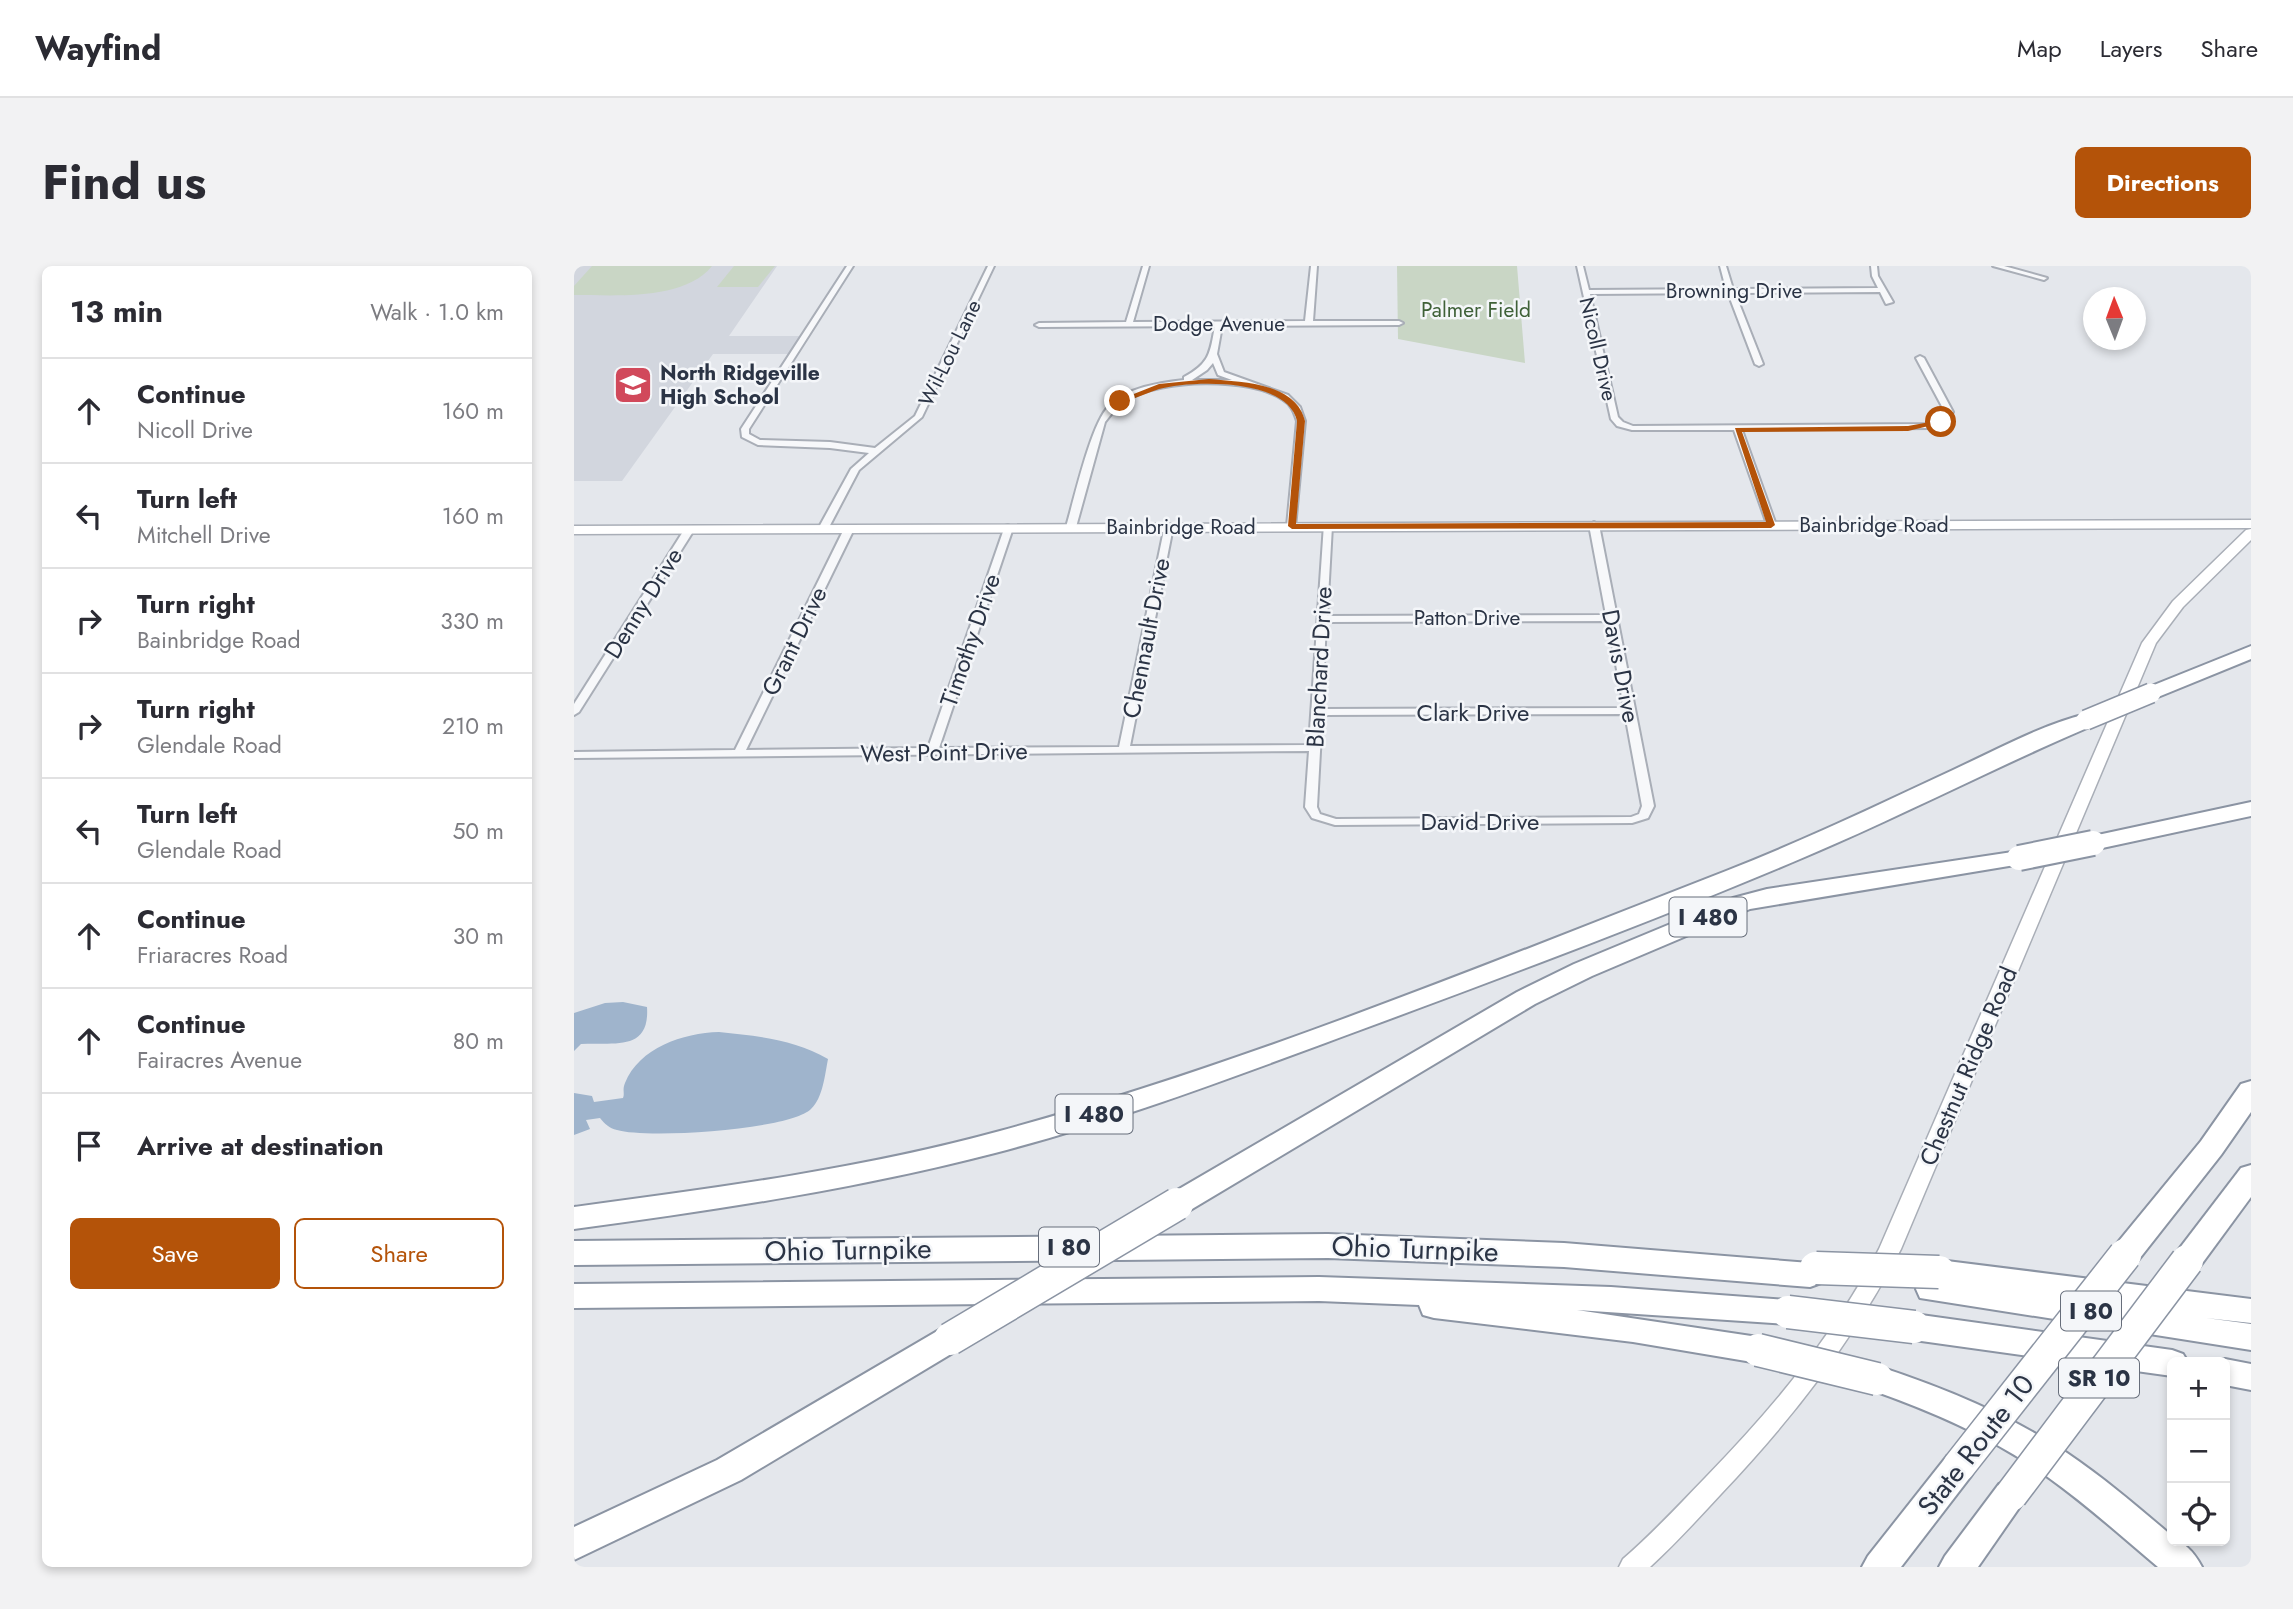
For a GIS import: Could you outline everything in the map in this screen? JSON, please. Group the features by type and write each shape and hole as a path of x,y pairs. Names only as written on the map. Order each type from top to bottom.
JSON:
{"highway":[{"name":"I 480","path":"574,1218 728,1198 869,1172 998,1142 1156,1095 1467,981 1801,850 1999,757 2251,652"},
{"name":"I 480","path":"574,1545 729,1470 1526,998 1583,970 1738,905 1779,895 2019,858 2251,809"},
{"name":"State Route 10","path":"1880,1567 2211,1148 2251,1091"},
{"name":"SR 10","path":"1957,1567 2251,1176"},
{"name":"Ohio Turnpike","path":"574,1253 1280,1246 1482,1251 1935,1280 2251,1337"},
{"path":"1935,1280 2251,1311"},
{"name":"Ohio Turnpike","path":"574,1296 1319,1289 1611,1299 1788,1312 2167,1362"},
{"path":"1319,1289 1351,1298 1579,1322 1758,1350 1877,1379 1947,1404 2025,1444 2078,1480 2183,1567"},
{"path":"2230,1373 2251,1377"}],"street":[{"path":"850,266 745,429 745,435 758,442 830,445 875,451"},
{"name":"Wil-Lou Lane","path":"823,529 850,476 875,451 907,429 924,408 991,266"},
{"path":"1129,324 1146,266"},
{"path":"1309,323 1314,266"},
{"name":"Nicoll Drive","path":"1580,266 1616,421 1637,429 1917,428 1941,422 1948,416 1947,407 1920,358"},
{"path":"1723,266 1759,364"},
{"path":"1874,266 1875,275 1889,302"},
{"path":"1996,266 2044,278"},
{"name":"Browning Drive","path":"1585,292 1882,290"},
{"name":"Dodge Avenue","path":"1039,325 1399,323"},
{"path":"1071,527 1105,414 1115,404 1131,395 1175,383 1207,368 1213,354 1219,324"},
{"path":"1213,354 1221,373 1285,397 1300,414 1292,526"},
{"path":"1175,383 1209,381 1248,384"},
{"path":"1738,429 1771,525"},
{"name":"Bainbridge Road","path":"574,530 2251,524"},
{"name":"Davis Drive","path":"1594,525 1648,806"},
{"name":"Blanchard Drive","path":"1311,807 1327,526"},
{"name":"Chennault Drive","path":"1124,750 1168,527"},
{"name":"Timothy Drive","path":"932,752 1008,528"},
{"name":"Grant Drive","path":"739,754 849,529"},
{"name":"Denny Drive","path":"574,712 689,530"},
{"name":"Chestnut Ridge Road","path":"1632,1567 1680,1522 1795,1398 1836,1345 1864,1302 2149,643 2178,604 2251,533"},
{"name":"Patton Drive","path":"1322,619 1612,618"},
{"name":"Clark Drive","path":"1317,712 1630,711"},
{"name":"West Point Drive","path":"574,755 1314,748"},
{"name":"David Drive","path":"1311,807 1316,817 1329,821 1501,821 1632,820 1644,816 1648,806"}],"shaded area":[{"name":"North Ridgeville High School","path":"574,266 777,266 729,336 800,336 789,354 713,354 622,481 574,481"}],"green space":[{"path":"592,266 712,266 700,277 667,291 628,295 574,295 574,286"},
{"path":"734,266 775,266 758,287 717,287"},
{"name":"Palmer Field","path":"1397,266 1517,266 1525,363 1398,339"}],"water":[{"path":"623,1002 647,1007 643,1031 636,1038 628,1042 581,1044 574,1051 574,1013 605,1003"},
{"path":"719,1032 789,1043 828,1059 823,1086 815,1104 798,1116 717,1131 633,1133 612,1128 600,1118 586,1120 590,1129 574,1135 574,1093 592,1096 594,1102 623,1098 624,1085 632,1071 651,1052 677,1039"}],"place":[{"name":"North Ridgeville High School","path":"633,385"}],"route":[{"path":"1120,401 1159,386 1209,381 1256,386 1289,400 1298,410 1301,421 1292,526 1771,525 1738,429 1908,429 1941,422"}]}
